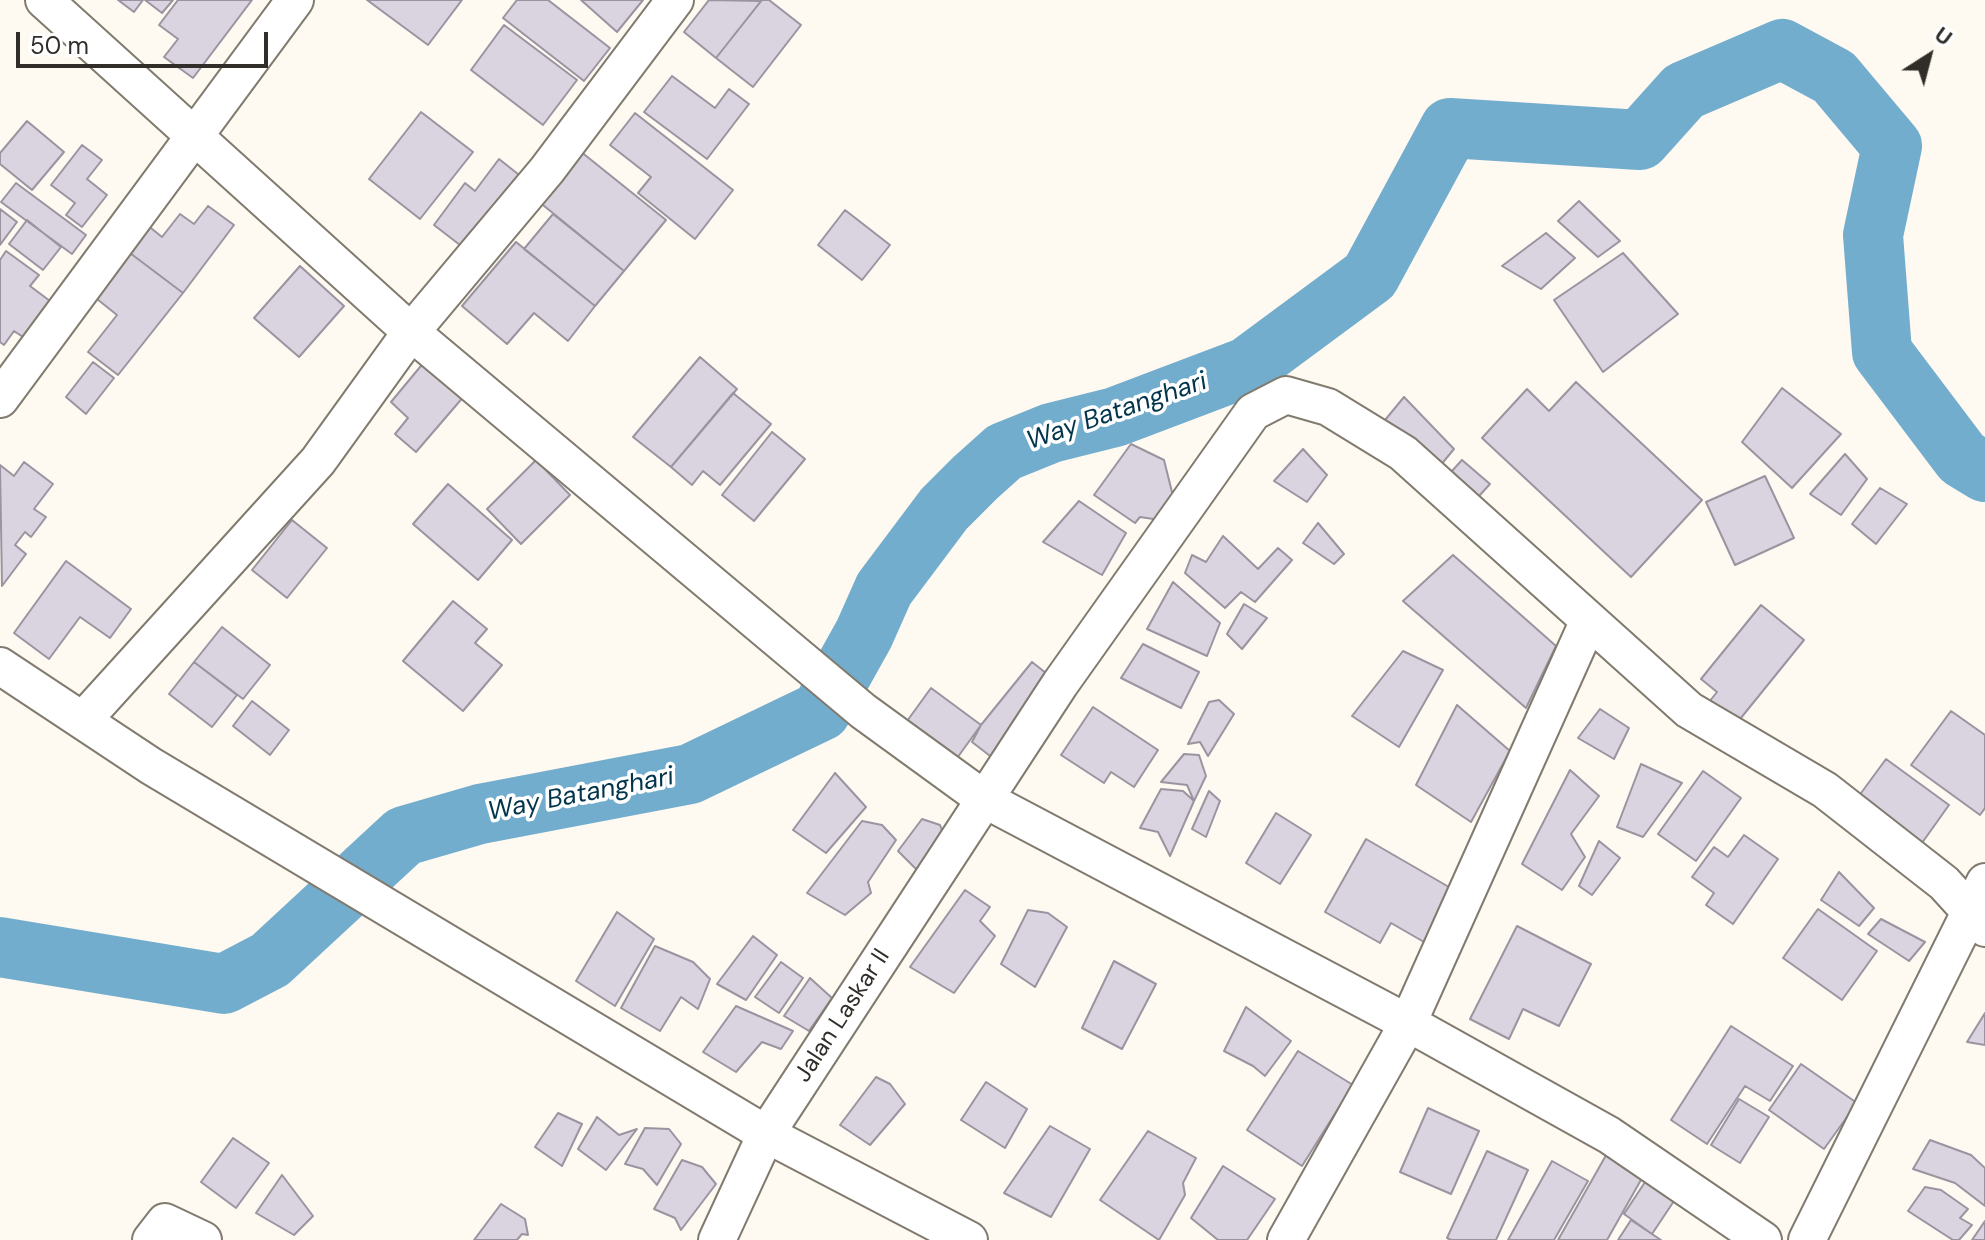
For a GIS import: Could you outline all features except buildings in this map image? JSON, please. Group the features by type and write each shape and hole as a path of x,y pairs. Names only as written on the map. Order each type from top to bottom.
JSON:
{"street":[{"path":"44,0 194,139 411,332 863,711 984,799 1408,1023 1609,1135 1763,1240"},
{"path":"0,399 295,0"},
{"path":"84,719 318,461 411,332 547,170 675,0"},
{"name":"Jalan Laskar II","path":"717,1240 766,1134 1060,684 1253,412 1286,395 1328,407 1403,453 1689,710 1825,790 1944,883 1977,921"},
{"path":"1286,1240 1408,1023 1589,620"},
{"path":"0,666 151,766 766,1134 969,1240"},
{"path":"1807,1240 1977,921 1985,882"},
{"path":"151,1240 165,1222 203,1240"}],"waterway":[{"name":"Way Batanghari","path":"0,947 224,984 270,960 404,836 480,814 690,774 821,711 864,634 884,589 944,509 975,478 1004,452 1051,433 1115,417 1247,367 1370,276 1450,128 1640,140 1684,91 1782,49 1834,77 1892,146 1873,235 1882,352 1962,458 1985,472"}]}
